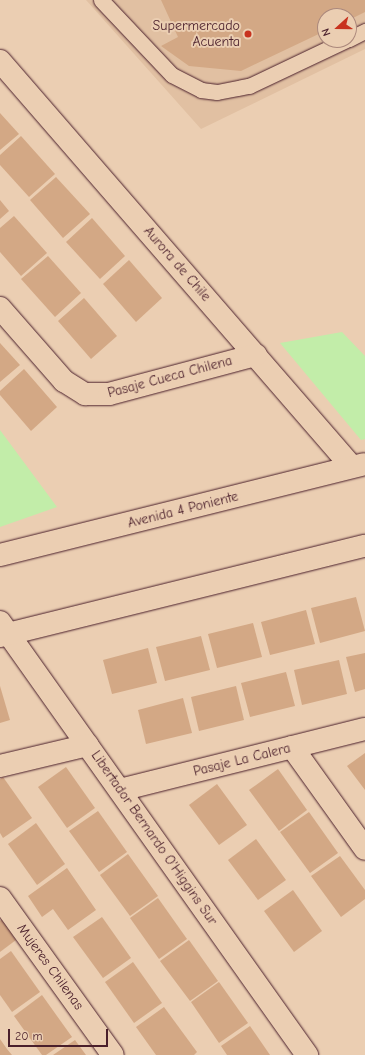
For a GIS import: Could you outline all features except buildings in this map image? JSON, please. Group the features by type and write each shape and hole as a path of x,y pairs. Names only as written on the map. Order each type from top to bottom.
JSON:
{"street":[{"name":"Aurora de Chile","path":"0,61 256,355 358,465"},
{"name":"Pasaje Cueca Chilena","path":"0,308 64,381 86,394 109,394 256,355"},
{"name":"Avenida 4 Poniente","path":"0,555 358,465"},
{"path":"3,631 365,546"},
{"name":"Libertador Bernardo O'Higgins Sur","path":"3,631 88,745 307,1055"},
{"name":"Pasaje La Calera","path":"120,790 365,729"},
{"path":"0,766 88,745"},
{"path":"292,747 365,849"},
{"name":"Mujeres Chilenas","path":"0,898 113,1055"}],"lane":[{"path":"101,0 172,75 201,90 218,92 249,86 329,48"}],"shaded area":[{"path":"86,0 365,0 365,49 201,129"}],"green space":[{"path":"342,332 365,356 365,439 361,440 280,343"},
{"path":"0,430 57,507 0,527"}],"place":[{"name":"Supermercado Acuenta","path":"248,34"}]}
